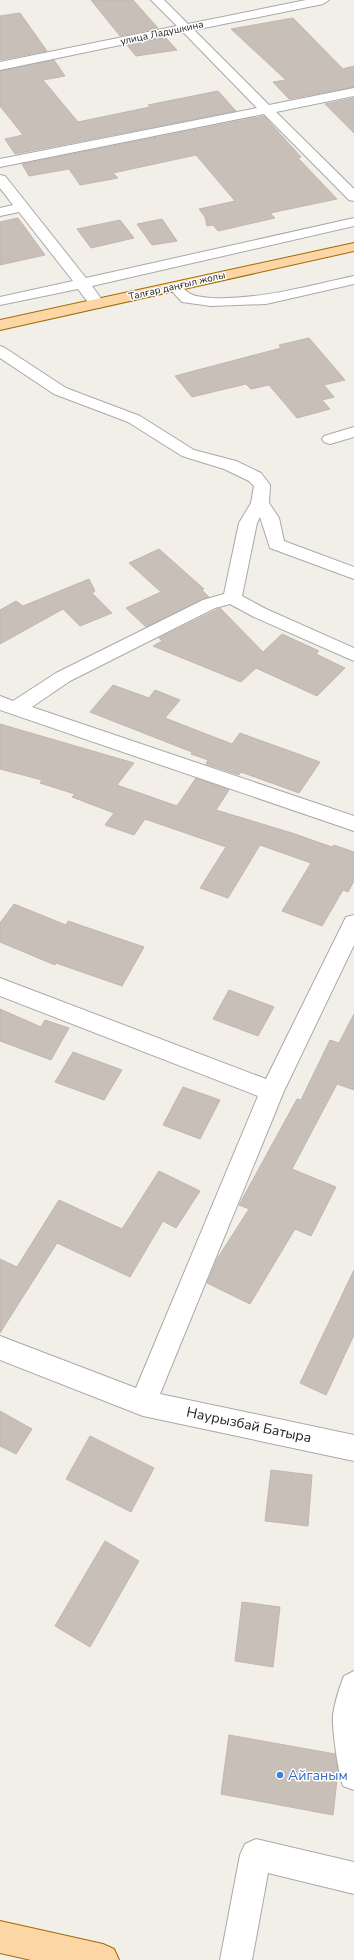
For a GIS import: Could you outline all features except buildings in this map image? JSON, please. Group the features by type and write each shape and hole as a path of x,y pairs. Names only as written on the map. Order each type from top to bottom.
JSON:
{"main road":[{"name":"Талғар даңғыл жолы","path":"0,325 354,247"},
{"path":"0,1936 103,1960"}],"street":[{"path":"157,0 354,197"},
{"name":"улица Ладушкина","path":"0,66 323,0"},
{"path":"0,163 354,92"},
{"path":"0,179 98,304"},
{"path":"0,212 22,207"},
{"path":"0,300 83,284 204,255 354,222"},
{"path":"204,255 217,277"},
{"path":"175,287 187,299 211,302 266,300 354,280"},
{"path":"0,351 60,391 134,419 188,453 230,465 255,478 262,485 260,504 248,523 232,598"},
{"path":"330,439 354,432"},
{"path":"260,504 270,518 276,544 354,573"},
{"path":"8,705 209,604 232,598 260,613 354,655"},
{"path":"8,705 354,824"},
{"path":"143,1402 272,1091 354,923"},
{"path":"0,987 272,1091"},
{"name":"Наурызбай Батыра","path":"0,1348 143,1402 354,1448"},
{"path":"354,1686 348,1716 354,1775"},
{"path":"236,1960 256,1855 354,1878"}],"place":[{"name":"Айганым","path":"280,1775"}]}
